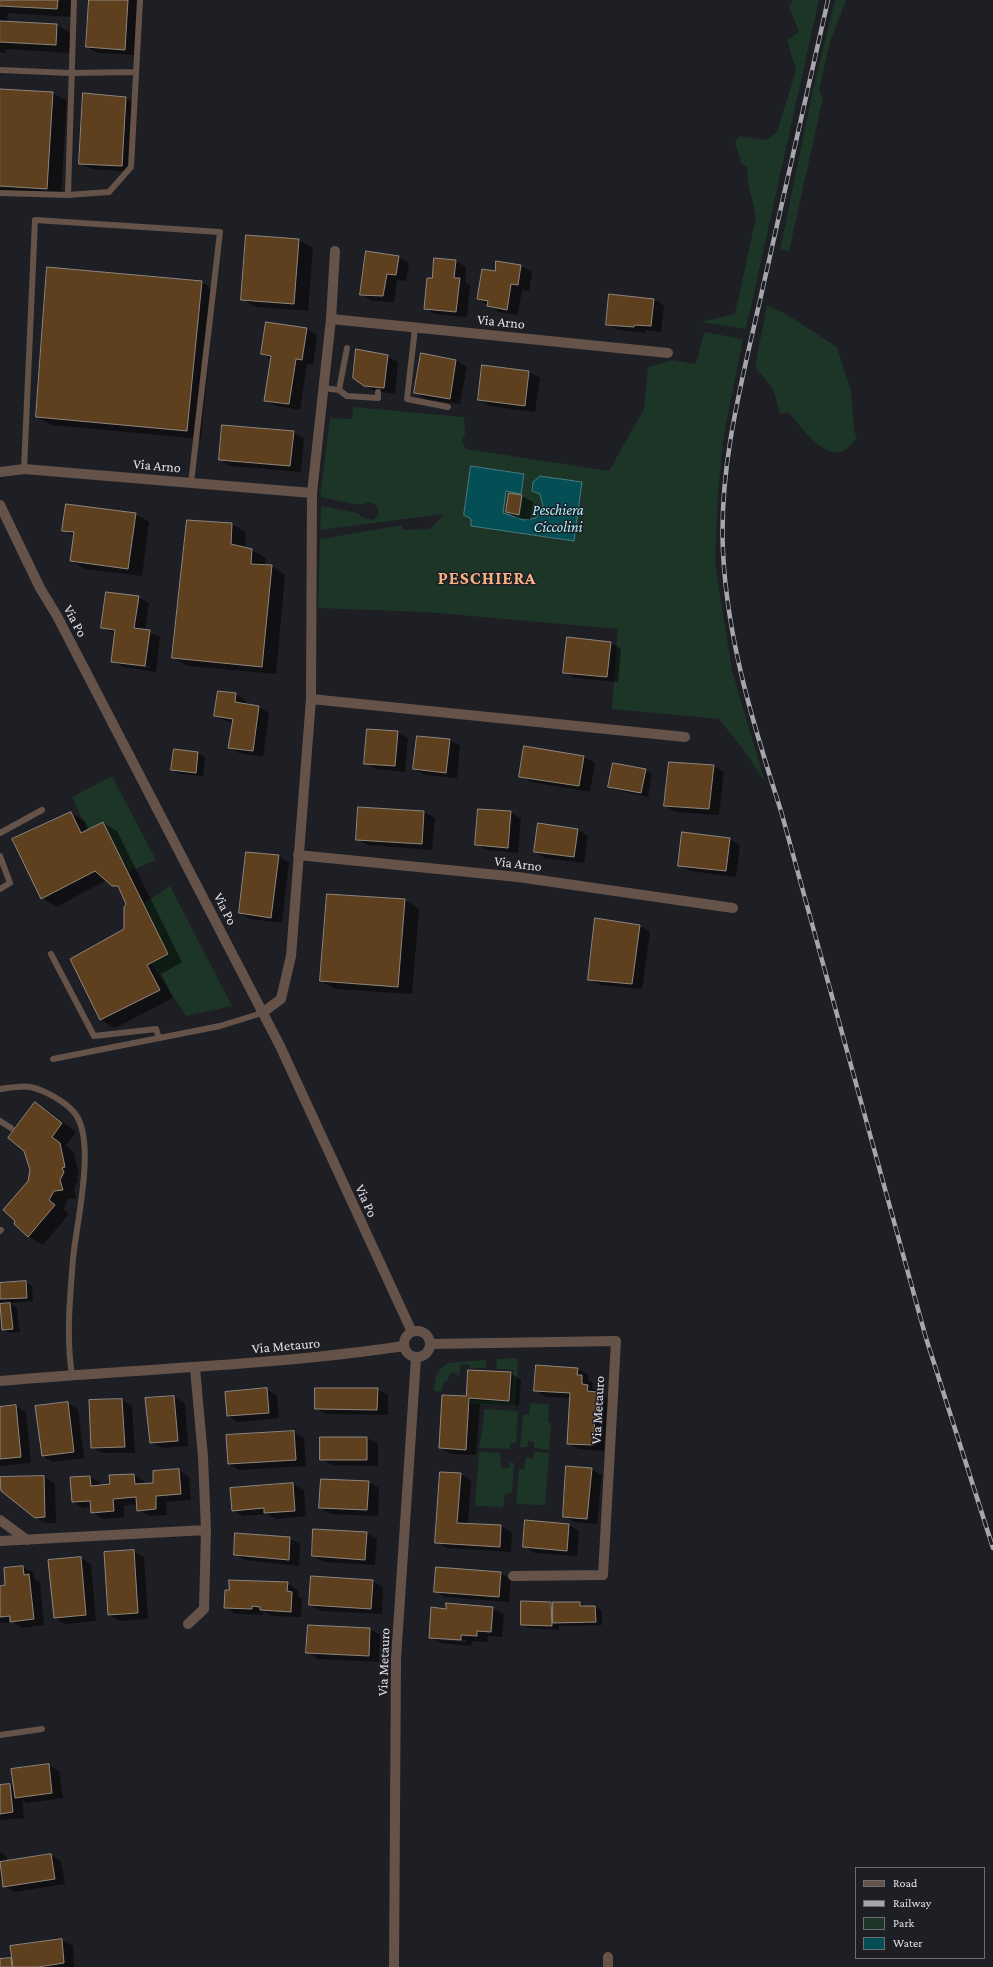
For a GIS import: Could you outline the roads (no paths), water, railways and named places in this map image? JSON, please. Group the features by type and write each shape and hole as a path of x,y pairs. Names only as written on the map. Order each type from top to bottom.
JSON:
{"street":[{"path":"262,1013 281,999 291,956 311,699 312,493 331,319 335,251"},
{"name":"Via Arno","path":"331,319 668,353"},
{"name":"Via Arno","path":"0,472 24,469 312,493"},
{"name":"Via Po","path":"0,505 40,588 187,865 280,1046 412,1332"},
{"path":"311,699 685,737"},
{"name":"Via Arno","path":"298,856 518,877 734,908"},
{"path":"416,1331 424,1333 428,1336 431,1344 428,1353 421,1358 416,1358 408,1354 404,1346 405,1338 412,1332 416,1331"},
{"name":"Via Metauro","path":"431,1344 616,1341 603,1575 512,1576"},
{"name":"Via Metauro","path":"0,1381 195,1368 359,1353 404,1346"},
{"name":"Via Metauro","path":"394,1967 396,1659 416,1358"},
{"path":"188,1624 204,1609 206,1530 203,1458 195,1368"},
{"path":"0,1520 27,1540"},
{"path":"0,1541 206,1530"}],"lane":[{"path":"68,195 74,0"},
{"path":"0,193 68,195 109,192 131,167 140,0"},
{"path":"0,70 72,73 136,72"},
{"path":"24,469 35,220 220,232 191,483"},
{"path":"415,328 407,400 448,407"},
{"path":"339,390 347,348"},
{"path":"323,388 339,390 347,396 378,398 378,392"},
{"path":"0,833 42,810"},
{"path":"0,856 10,883 0,889"},
{"path":"51,954 94,1036 156,1029 159,1038"},
{"path":"53,1059 220,1026 262,1013"},
{"path":"0,1089 30,1086 59,1099 76,1116 84,1136 84,1180 73,1259 68,1352 72,1375"},
{"path":"0,1121 11,1128"},
{"path":"0,1735 42,1729"}],"water":[{"name":"Peschiera Ciccolini","path":"471,466 524,474 521,494 506,491 503,513 524,520 536,518 543,506 540,494 532,491 533,482 540,476 582,482 574,541 471,526 471,519 464,515"}],"railway":[{"path":"828,0 744,369 732,429 724,490 723,551 726,584 730,617 743,683 781,811 926,1338 993,1548"}],"district":[{"name":"PESCHIERA","path":"487,578"}]}
